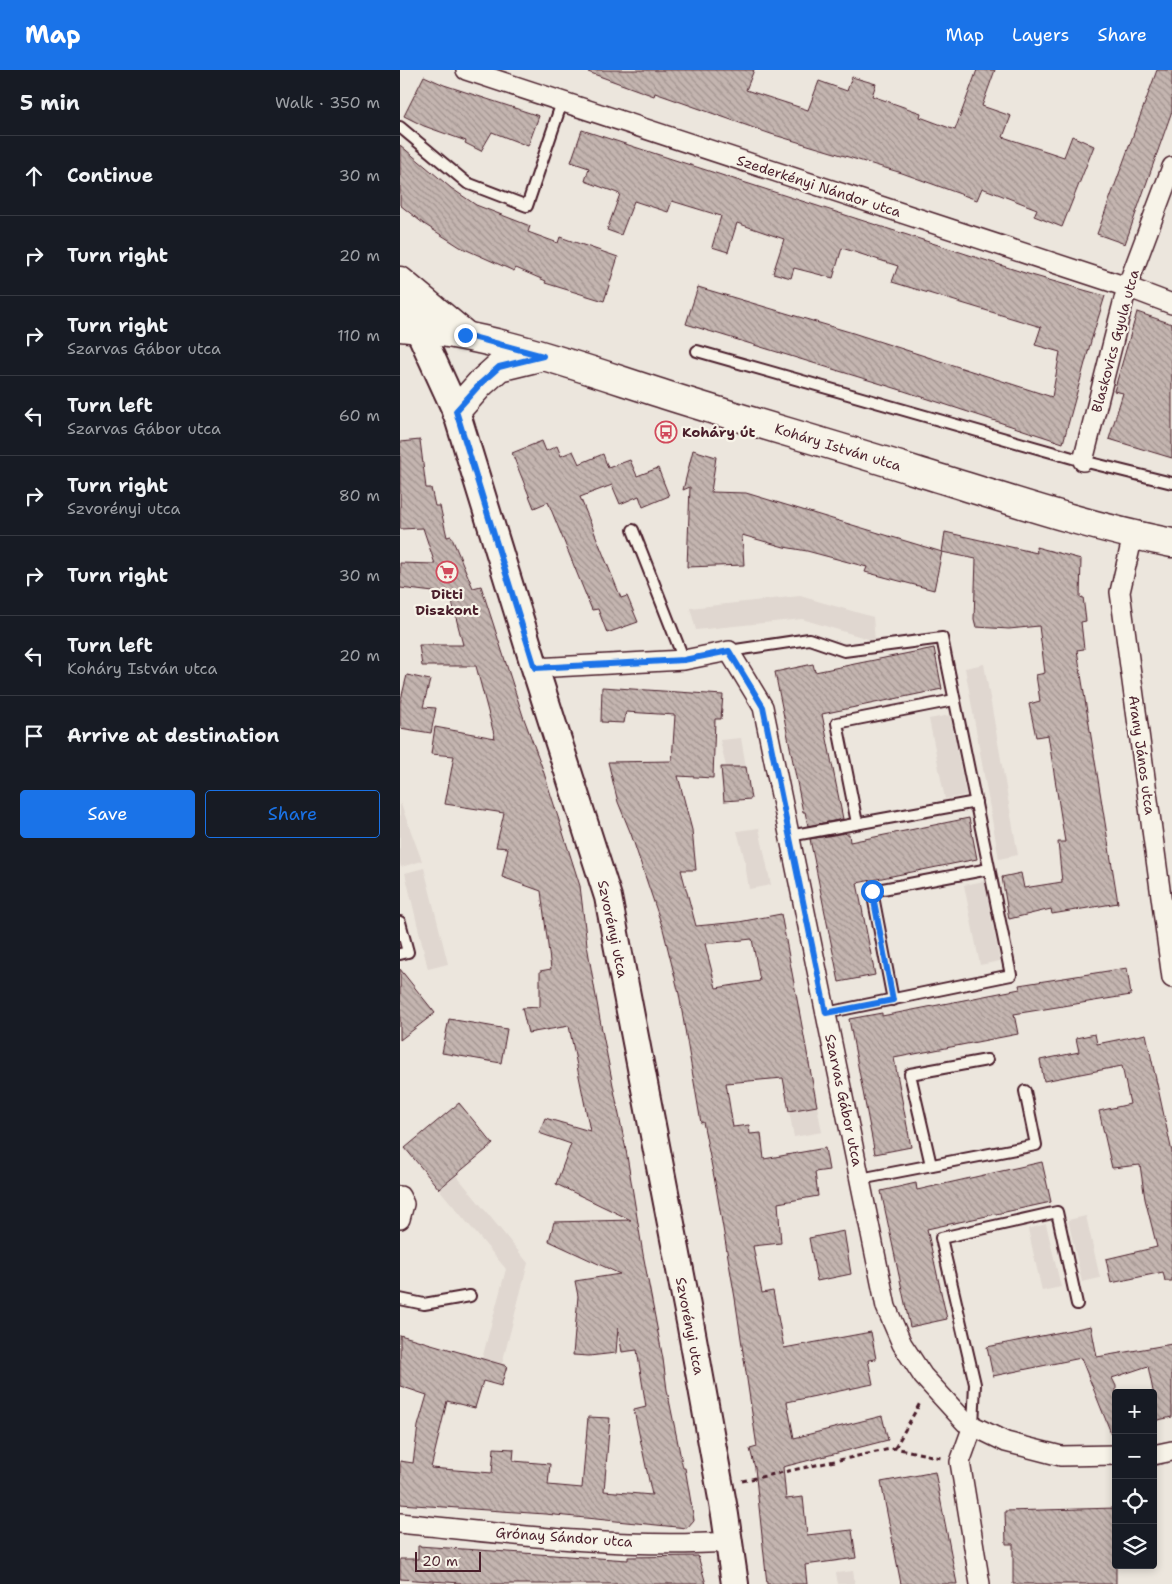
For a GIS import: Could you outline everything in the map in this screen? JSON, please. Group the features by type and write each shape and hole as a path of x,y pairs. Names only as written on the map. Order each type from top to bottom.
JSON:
{"main road":[{"path":"400,281 465,335"},
{"name":"Koháry István utca","path":"409,327 465,335 543,356 712,410 1068,517 1133,535 1172,543"},
{"path":"456,411 481,383 499,367 543,356"}],"street":[{"name":"Szederkényi Nándor utca","path":"466,70 1172,304"},
{"name":"Blaskovics Gyula utca","path":"1083,461 1127,288 1172,167"},
{"name":"Szvorényi utca","path":"400,299 409,327 456,411 608,897 720,1487 735,1584"},
{"name":"Arany János utca","path":"1133,535 1120,592 1172,977"},
{"path":"535,668 684,660 729,651"},
{"name":"Szarvas Gábor utca","path":"729,651 763,707 886,1307 902,1344 930,1384 965,1422 1006,1442 1061,1456 1112,1455"},
{"path":"400,1196 404,1204 400,1219"},
{"path":"973,1426 960,1462 980,1584"},
{"path":"1157,1453 1172,1451"},
{"name":"Grónay Sándor utca","path":"400,1523 547,1538 682,1545 728,1542"}],"lane":[{"path":"400,127 467,183 527,206 562,102"},
{"path":"697,352 1083,461 1172,482"},
{"path":"633,530 684,660"},
{"path":"729,651 809,639 844,651 942,638 1011,975 826,1013"},
{"path":"857,823 837,723 954,700"},
{"path":"789,836 976,802"},
{"path":"893,1000 872,891 989,869"},
{"path":"400,922 408,952 400,954"},
{"path":"931,1165 910,1074 987,1060"},
{"path":"860,1179 1036,1145 1026,1091"},
{"path":"973,1426 975,1384 941,1238 1057,1212 1077,1304"},
{"path":"400,1299 424,1304 470,1296"}],"path":[{"path":"895,1448 930,1384"},
{"path":"720,1487 762,1476 895,1448 960,1462"}],"shaded area":[{"path":"800,596 873,617 875,641 802,619 696,630 690,608"},
{"path":"984,664 1018,855 999,859 965,668"},
{"path":"950,715 966,795 945,799 929,719"},
{"path":"741,738 746,767 726,767 720,740"},
{"path":"400,802 422,861 401,867 400,863"},
{"path":"759,828 771,885 749,889 744,857 737,831"},
{"path":"424,868 448,964 428,969 405,873"},
{"path":"984,881 1000,961 980,965 964,885"},
{"path":"817,1106 822,1132 794,1137 789,1111"},
{"path":"456,1175 528,1263 502,1364 482,1359 506,1269 439,1189"},
{"path":"1086,1216 1100,1278 1082,1282 1068,1220"},
{"path":"1046,1224 1061,1287 1042,1291 1028,1229"},
{"path":"853,1571 855,1584 838,1584 836,1573"}],"building":[{"path":"589,70 754,70 746,90 808,110 819,81 847,91 852,77 876,84 872,96 921,113 920,117 955,130 977,70 995,70 982,106 1011,116 1003,137 1064,157 1072,136 1094,146 1062,227 1034,216 1037,209 982,188 977,200 902,173 771,134 655,93 654,96 588,72"},
{"path":"1157,70 1172,70 1172,111 1125,244 1097,234"},
{"path":"424,76 444,85 539,116 528,146 492,132 481,151 465,143 466,141 424,126 404,116"},
{"path":"582,130 1028,274 1105,296 1063,443 901,390 686,324 698,287 853,333 1052,397 1060,352 1035,345 1041,327 892,282 898,266 842,248 833,278 794,268 791,278 773,273 784,239 737,223 728,252 712,247 721,216 672,201 668,212 634,201 621,235 607,230 620,194 585,181 589,168 571,162"},
{"path":"400,145 451,188 476,205 530,226 528,232 558,243 560,237 618,257 604,301 545,283 546,281 516,268 514,271 460,247 424,224 400,205"},
{"path":"1137,312 1172,324 1172,458 1109,439 1123,393 1114,391"},
{"path":"420,440 426,488 431,488 435,506 440,506 447,537 451,536 473,588 481,586 580,886 587,945 600,1020 626,1150 667,1390 683,1468 685,1468 694,1520 687,1528 545,1514 400,1504 400,1461 413,1463 418,1426 427,1395 400,1386 400,1335 507,1366 501,1386 483,1381 475,1408 447,1401 431,1468 492,1473 494,1448 514,1449 513,1461 550,1464 548,1485 582,1488 588,1417 610,1418 604,1491 652,1495 634,1410 646,1407 637,1350 622,1352 618,1328 616,1353 589,1356 573,1355 578,1296 575,1281 620,1274 549,1241 554,1222 631,1220 556,1184 571,1144 539,1133 545,1118 590,1131 569,1026 528,1033 522,1008 540,1007 540,971 551,969 541,891 502,877 508,848 496,847 504,813 445,804 454,756 431,754 435,727 495,738 476,666 422,666 419,645 463,645 450,594 400,588 400,563 435,564 423,528 400,529 400,442"},
{"path":"542,441 546,451 557,446 561,456 573,451 579,464 603,454 608,468 630,460 637,476 658,468 669,496 643,507 639,496 620,504 612,485 580,497 621,598 627,596 638,622 607,633 598,609 592,610 548,502 534,508 512,453"},
{"path":"693,450 716,457 711,492 746,493 942,552 934,590 865,572 867,567 742,535 744,565 687,567 690,487 683,490"},
{"path":"945,532 1037,553 1036,547 1081,559 1080,598 1083,597 1086,621 1081,622 1084,649 1077,650 1118,903 1052,914 1051,909 1009,919 1002,877 1021,873 1024,888 1062,882 1058,842 1065,842 1048,735 1036,737 1029,704 1040,701 1036,675 1045,673 1039,626 1009,629 976,627 974,619 976,559 942,552"},
{"path":"934,648 942,689 822,714 843,819 808,826 805,812 803,812 775,672 813,664 815,672"},
{"path":"407,675 430,680 423,707 436,708 431,733 400,728 400,703"},
{"path":"602,687 723,695 721,719 715,719 713,778 678,776 692,830 696,870 681,870 696,926 739,922 781,914 817,1106 789,1111 783,1078 726,1083 733,1127 749,1125 750,1134 761,1133 764,1159 825,1148 829,1170 815,1172 818,1196 778,1203 781,1243 753,1246 762,1293 773,1291 784,1348 871,1332 876,1359 868,1360 873,1384 787,1402 794,1438 882,1416 888,1440 783,1467 786,1499 803,1497 807,1535 852,1530 856,1558 805,1565 807,1584 767,1584 755,1468 750,1449 757,1447 735,1298 716,1187 703,1122 701,1123 679,994 663,929 631,834 618,802 608,762 672,761 675,715 626,712 624,723 601,722","holes":["752,939 760,981 716,988 705,944"]},
{"path":"721,767 746,767 751,799 724,801"},
{"path":"969,818 977,859 857,883 875,975 839,982 810,839 845,833 849,834 850,842"},
{"path":"1127,968 1131,995 1014,1014 1018,1034 894,1058 911,1147 875,1154 849,1019 882,1013 882,1016 1020,989 1019,985"},
{"path":"400,969 435,1013 400,1040"},
{"path":"449,1019 507,1029 501,1063 442,1053"},
{"path":"1095,1034 1097,1044 1146,1034 1172,1152 1172,1281 1165,1281 1163,1272 1111,1283 1106,1259 1157,1247 1145,1199 1140,1165 1112,1168 1099,1111 1130,1104 1122,1066 1044,1081 1040,1060 1079,1052 1076,1038"},
{"path":"459,1103 493,1144 439,1189 405,1148"},
{"path":"1042,1162 1051,1202 927,1229 947,1319 910,1327 881,1191 916,1183 917,1190"},
{"path":"844,1231 851,1274 817,1281 809,1238"},
{"path":"1091,1326 1097,1357 1172,1344 1172,1417 1157,1420 1157,1389 1153,1389 1148,1366 1112,1378 1116,1386 1116,1389 1112,1389 1112,1436 1081,1358 993,1376 987,1347"},
{"path":"935,1472 957,1584 901,1584 881,1482"},
{"path":"1112,1508 1112,1569 1116,1569 1116,1584 1013,1584 1013,1544 1006,1544 1005,1511"},
{"path":"418,1546 628,1560 628,1557 698,1556 706,1584 461,1584 400,1579 400,1559 418,1559"}],"place":[{"name":"Koháry út","path":"666,432"},
{"name":"Ditti Diszkont","path":"447,572"}],"route":[{"path":"465,335 543,356 499,367 481,383 456,411 535,668 684,660 729,651 763,707 826,1013 893,1000 872,891"}]}
